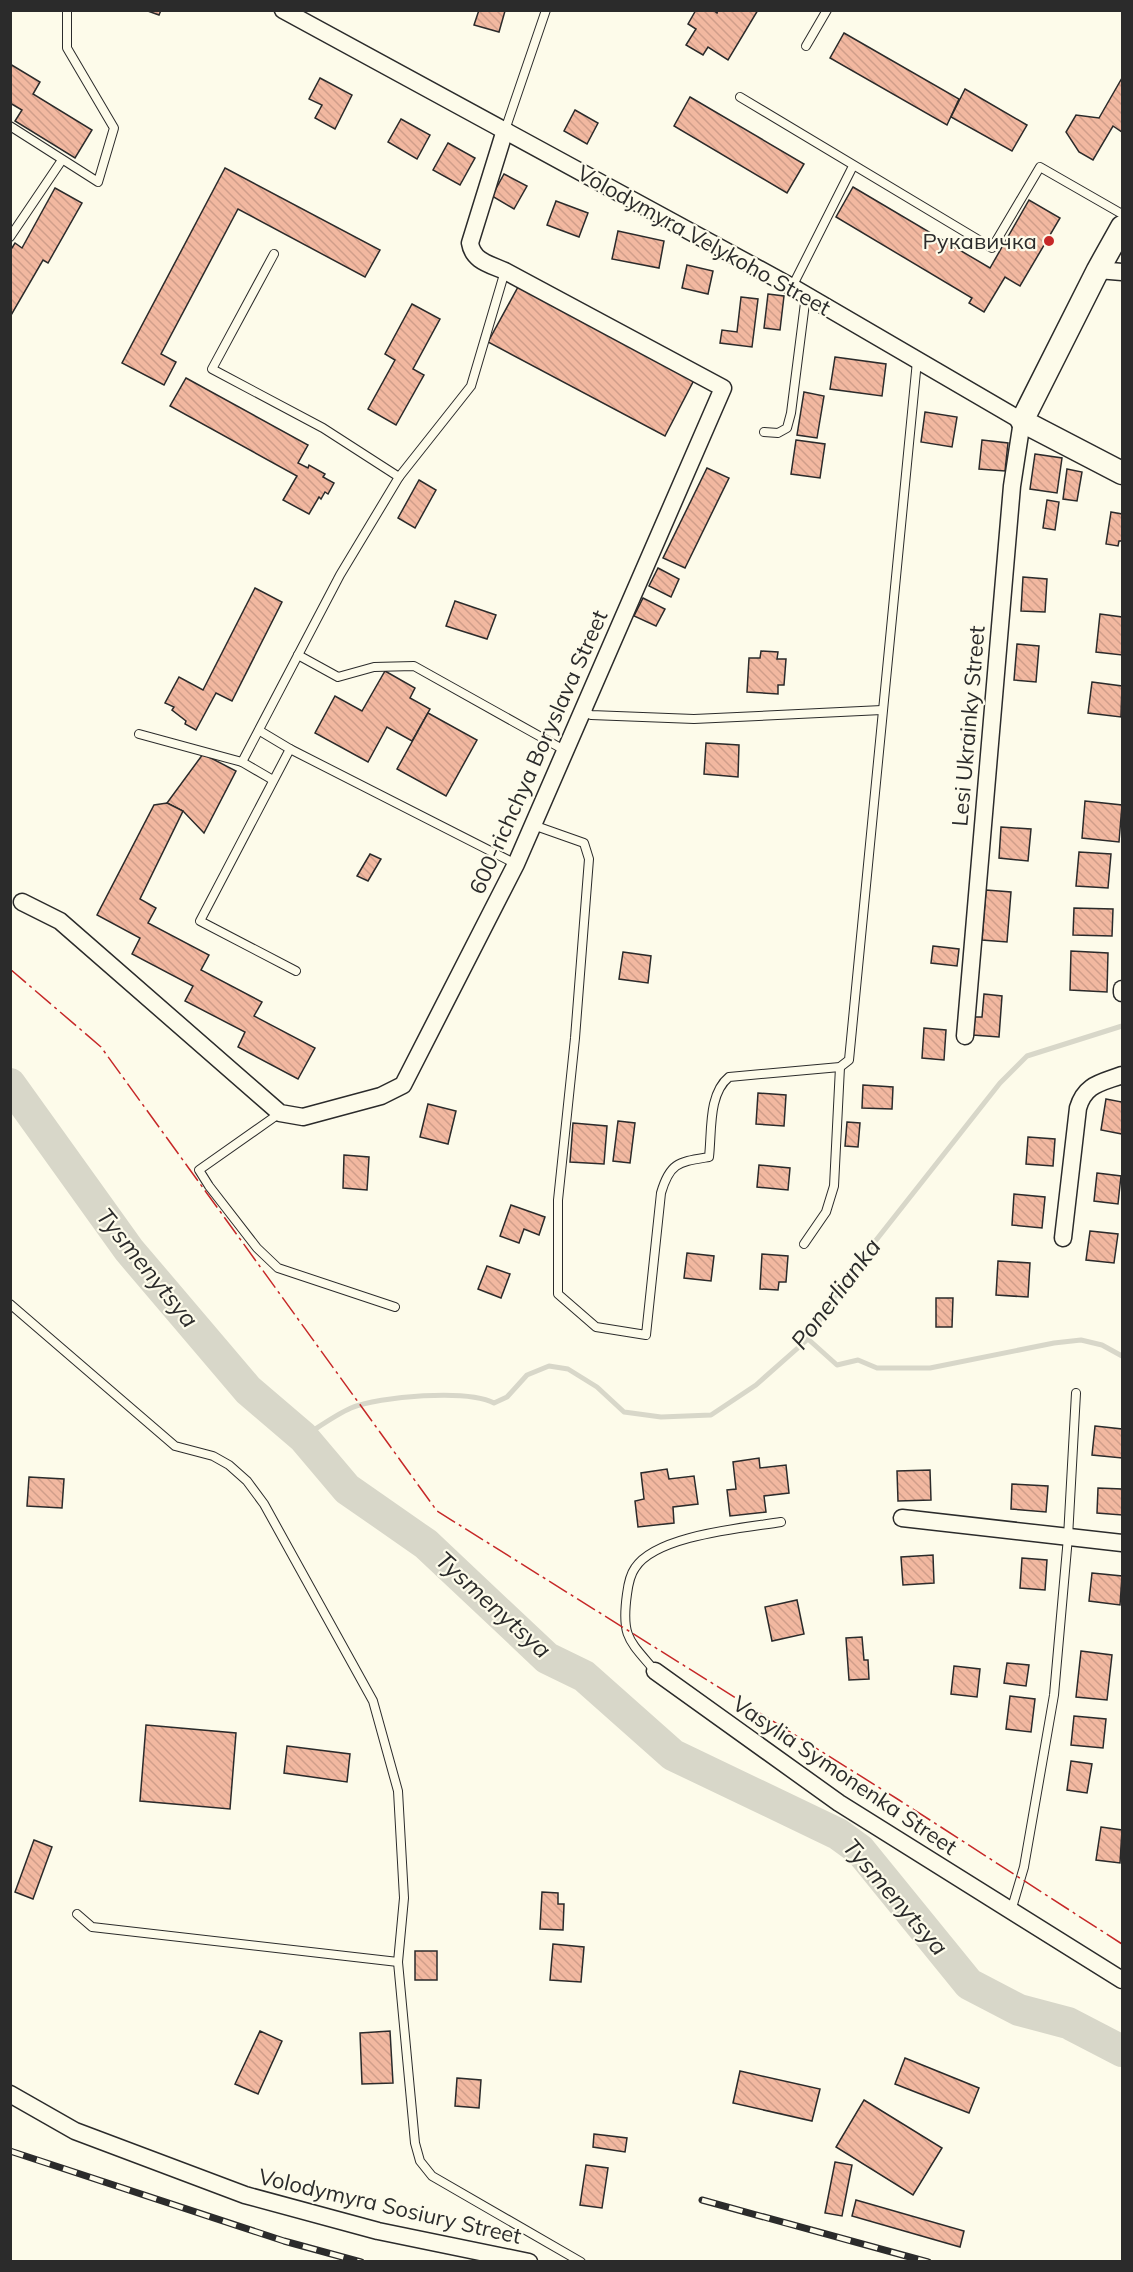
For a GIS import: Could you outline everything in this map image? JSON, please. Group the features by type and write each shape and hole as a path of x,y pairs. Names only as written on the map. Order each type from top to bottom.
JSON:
{"street":[{"name":"Volodymyra Velykoho Street","path":"283,10 799,291 1022,421 1122,473"},
{"name":"600-richchya Boryslava Street","path":"280,1113 303,1117 381,1096 403,1085 516,864 723,388 504,271 478,260 472,252 470,243 505,130"},
{"path":"1022,421 1122,227"},
{"path":"1098,270 1122,272"},
{"name":"Lesi Ukrainky Street","path":"965,1036 1007,532 1022,421"},
{"path":"16,901 60,921 280,1113"},
{"path":"1063,1238 1081,1096 1089,1088 1122,1075"},
{"path":"902,1518 1122,1543"},
{"name":"Vasylia Symonenka Street","path":"655,1671 839,1803 1122,1980"},
{"name":"Volodymyra Sosiury Street","path":"10,2094 75,2131 245,2195 378,2231 529,2262"}],"lane":[{"path":"10,126 98,182 114,128 67,48 67,10"},
{"path":"505,130 546,10"},
{"path":"806,46 827,10"},
{"path":"740,98 992,248 1040,167 1122,214"},
{"path":"10,237 62,160"},
{"path":"764,432 778,433 788,428 799,291 852,166"},
{"path":"274,254 212,369 323,428 399,477"},
{"path":"242,762 340,575 399,477 471,387 504,271"},
{"path":"533,825 584,843 589,859 575,1038 558,1200 558,1294 596,1327 646,1335 661,1193 666,1176 673,1167 684,1161 709,1157 715,1095 722,1083 729,1077 840,1067 849,1060 917,361"},
{"path":"298,655 338,677 374,667 414,666 566,751"},
{"path":"582,710 591,715 694,719 882,710"},
{"path":"260,731 290,749 516,864"},
{"path":"139,734 242,762 273,780"},
{"path":"290,749 200,921 296,971"},
{"path":"804,1244 826,1212 834,1186 840,1067"},
{"path":"280,1113 199,1170 208,1186 257,1248 278,1268 395,1307"},
{"path":"10,1304 175,1446 213,1456 229,1465 247,1481 264,1504 373,1701 398,1791 404,1898 398,1962 415,2143 420,2161 432,2176 581,2262"},
{"path":"1011,1912 1024,1867 1054,1695 1068,1537 1076,1393"},
{"path":"655,1671 631,1643 624,1617 629,1585 635,1568 648,1557 669,1545 693,1537 781,1522"},
{"path":"77,1914 92,1927 398,1962"}],"building":[{"path":"145,10 161,10 159,15"},
{"path":"479,10 505,11 499,32 474,25"},
{"path":"696,10 713,10 717,13 718,10 758,10 728,60 708,47 703,55 686,45 696,29 688,24"},
{"path":"844,33 959,99 947,125 830,58"},
{"path":"10,64 40,82 33,94 92,130 75,158 15,121 22,110 10,103"},
{"path":"320,78 352,95 335,129 315,118 322,105 309,99"},
{"path":"1122,78 1122,132 1113,126 1093,160 1079,152 1066,132 1076,115 1099,118"},
{"path":"965,89 1027,125 1012,151 951,117"},
{"path":"690,97 804,164 787,193 674,126"},
{"path":"575,110 598,123 587,144 564,131"},
{"path":"401,119 430,135 417,159 388,142"},
{"path":"448,143 475,158 460,185 433,170"},
{"path":"225,168 380,250 365,277 238,209 161,354 176,362 164,385 122,363"},
{"path":"504,174 527,186 514,209 492,196"},
{"path":"853,187 990,268 1029,200 1060,218 1020,286 1005,277 984,312 969,303 972,298 836,217"},
{"path":"55,188 82,203 48,263 43,260 10,317 10,251 15,243 22,248"},
{"path":"556,201 588,213 579,237 547,225"},
{"path":"618,231 664,241 659,268 612,259"},
{"path":"687,265 713,271 708,294 682,288"},
{"path":"518,287 694,380 665,436 488,342"},
{"path":"768,294 784,296 780,330 764,328"},
{"path":"741,297 758,299 752,347 720,343 722,330 737,332"},
{"path":"412,304 440,319 413,369 424,375 396,425 368,409 395,360 385,354"},
{"path":"835,357 886,364 882,396 830,389"},
{"path":"186,378 308,445 298,463 308,468 309,465 325,474 323,477 334,483 328,494 325,492 321,499 319,497 309,514 283,500 297,476 170,406"},
{"path":"804,392 824,396 817,438 797,435"},
{"path":"925,412 957,417 952,447 921,442"},
{"path":"796,440 825,444 820,478 791,474"},
{"path":"982,440 1008,443 1005,471 979,469"},
{"path":"1035,454 1062,458 1057,493 1030,489"},
{"path":"707,468 729,478 685,568 663,558"},
{"path":"1067,469 1082,472 1077,501 1063,499"},
{"path":"419,480 436,490 415,528 398,518"},
{"path":"1047,500 1059,502 1055,530 1043,528"},
{"path":"1111,512 1122,514 1122,541 1119,541 1118,546 1106,544"},
{"path":"658,568 679,579 671,597 649,586"},
{"path":"1023,577 1047,579 1045,612 1021,611"},
{"path":"255,588 282,602 232,701 216,693 196,730 185,724 186,721 172,710 174,707 165,703 179,677 203,690"},
{"path":"643,598 665,609 656,626 634,616"},
{"path":"455,601 496,615 487,639 446,626"},
{"path":"1100,614 1122,617 1122,655 1096,652"},
{"path":"1017,644 1039,646 1036,682 1014,680"},
{"path":"761,651 778,652 777,659 786,659 784,685 778,685 778,694 747,692 749,658 760,658"},
{"path":"385,671 415,688 410,698 430,709 412,741 387,727 368,762 315,733 335,696 362,711"},
{"path":"1092,682 1122,686 1121,717 1088,713"},
{"path":"428,713 477,740 446,796 397,769"},
{"path":"706,743 739,745 738,777 704,774"},
{"path":"203,754 236,771 204,833 183,811 167,803"},
{"path":"1085,801 1122,805 1119,842 1082,838"},
{"path":"167,803 183,811 140,899 156,908 148,923 209,955 201,970 262,1002 254,1016 315,1048 298,1079 238,1047 245,1032 185,1001 193,986 132,954 140,938 97,915 154,805"},
{"path":"1001,827 1031,829 1028,861 999,858"},
{"path":"1079,852 1111,854 1108,888 1076,886"},
{"path":"370,854 381,859 368,881 357,876"},
{"path":"986,890 1011,892 1007,942 982,940"},
{"path":"1074,908 1113,909 1112,936 1073,935"},
{"path":"933,946 959,949 957,966 931,963"},
{"path":"1071,951 1108,953 1107,992 1070,990"},
{"path":"623,952 651,956 648,983 619,979"},
{"path":"984,994 1002,996 999,1037 973,1035 975,1017 982,1017"},
{"path":"924,1028 946,1030 944,1060 922,1058"},
{"path":"863,1085 893,1087 892,1109 862,1108"},
{"path":"758,1093 786,1095 784,1126 756,1124"},
{"path":"1106,1099 1122,1102 1122,1134 1101,1130"},
{"path":"428,1104 456,1111 448,1144 420,1137"},
{"path":"618,1121 635,1123 630,1163 613,1161"},
{"path":"847,1122 860,1123 858,1147 845,1146"},
{"path":"573,1123 607,1126 604,1164 570,1162"},
{"path":"1028,1137 1055,1139 1053,1166 1026,1164"},
{"path":"344,1155 369,1157 367,1190 343,1188"},
{"path":"759,1165 790,1168 788,1190 757,1187"},
{"path":"1097,1173 1121,1176 1118,1204 1094,1201"},
{"path":"1014,1194 1045,1197 1042,1228 1012,1225"},
{"path":"511,1205 545,1217 539,1235 524,1229 519,1243 500,1236"},
{"path":"1090,1231 1118,1234 1114,1263 1086,1260"},
{"path":"687,1253 714,1256 711,1281 684,1278"},
{"path":"762,1254 788,1256 786,1282 779,1282 778,1290 760,1289"},
{"path":"998,1261 1030,1263 1028,1297 996,1295"},
{"path":"487,1266 510,1274 501,1298 478,1289"},
{"path":"936,1298 953,1298 952,1327 936,1327"},
{"path":"1095,1426 1122,1429 1122,1458 1092,1455"},
{"path":"759,1458 760,1468 786,1465 789,1493 764,1496 766,1512 730,1516 727,1490 736,1489 733,1462"},
{"path":"667,1469 669,1479 694,1476 698,1504 673,1507 674,1523 638,1527 635,1501 644,1499 641,1473"},
{"path":"930,1470 931,1500 898,1501 897,1471"},
{"path":"29,1477 64,1479 62,1508 27,1506"},
{"path":"1012,1484 1048,1486 1046,1512 1011,1509"},
{"path":"1098,1488 1122,1489 1122,1515 1097,1513"},
{"path":"933,1555 934,1583 903,1585 901,1557"},
{"path":"1022,1558 1047,1560 1045,1590 1020,1588"},
{"path":"1092,1573 1122,1576 1120,1605 1089,1601"},
{"path":"797,1600 804,1634 772,1641 765,1607"},
{"path":"862,1637 864,1660 868,1660 869,1679 849,1680 846,1638"},
{"path":"1081,1651 1112,1655 1107,1700 1076,1697"},
{"path":"1007,1663 1029,1665 1026,1686 1004,1683"},
{"path":"954,1666 980,1669 977,1697 951,1694"},
{"path":"1010,1696 1035,1699 1031,1732 1006,1729"},
{"path":"1074,1716 1106,1719 1103,1748 1071,1745"},
{"path":"146,1725 236,1733 230,1809 140,1801"},
{"path":"287,1746 350,1754 347,1782 284,1773"},
{"path":"1071,1761 1092,1764 1087,1793 1067,1790"},
{"path":"1101,1827 1122,1830 1120,1863 1096,1860"},
{"path":"34,1840 52,1847 33,1899 15,1892"},
{"path":"542,1892 558,1893 558,1904 564,1904 563,1930 540,1929"},
{"path":"553,1944 584,1947 581,1982 550,1980"},
{"path":"415,1951 437,1951 437,1980 415,1980"},
{"path":"260,2031 282,2041 258,2094 235,2084"},
{"path":"390,2031 393,2083 362,2084 360,2033"},
{"path":"905,2058 979,2088 969,2113 895,2084"},
{"path":"740,2071 820,2089 812,2121 733,2103"},
{"path":"457,2078 481,2080 479,2108 455,2106"},
{"path":"864,2100 942,2148 913,2195 836,2147"},
{"path":"594,2134 627,2138 625,2152 593,2147"},
{"path":"835,2162 852,2165 842,2216 825,2213"},
{"path":"586,2165 608,2168 602,2208 580,2205"},
{"path":"856,2200 964,2231 960,2247 852,2216"}],"waterway":[{"name":"Ponerlianka","path":"303,1437 351,1408 382,1400 445,1395 465,1396 494,1403 507,1397 527,1375 549,1366 568,1369 597,1387 624,1412 661,1417 711,1415 756,1385 808,1339 847,1277 1000,1083 1027,1056 1122,1026"},
{"name":"Tysmenytsya","path":"10,1084 129,1250 248,1390 303,1437 347,1489 426,1544 547,1658 584,1676 673,1755 838,1834 860,1850 969,1984 1019,2010 1068,2023 1122,2051"},
{"path":"808,1339 837,1365 858,1360 877,1368 930,1368 1054,1343 1081,1340 1102,1345 1122,1356"}],"railway":[{"path":"10,2151 284,2241 361,2262"},
{"path":"702,2200 928,2262"}],"power":[{"path":"10,969 101,1047 437,1511 899,1800 1122,1944"}],"place":[{"name":"Рукавичка","path":"1049,241"}]}
